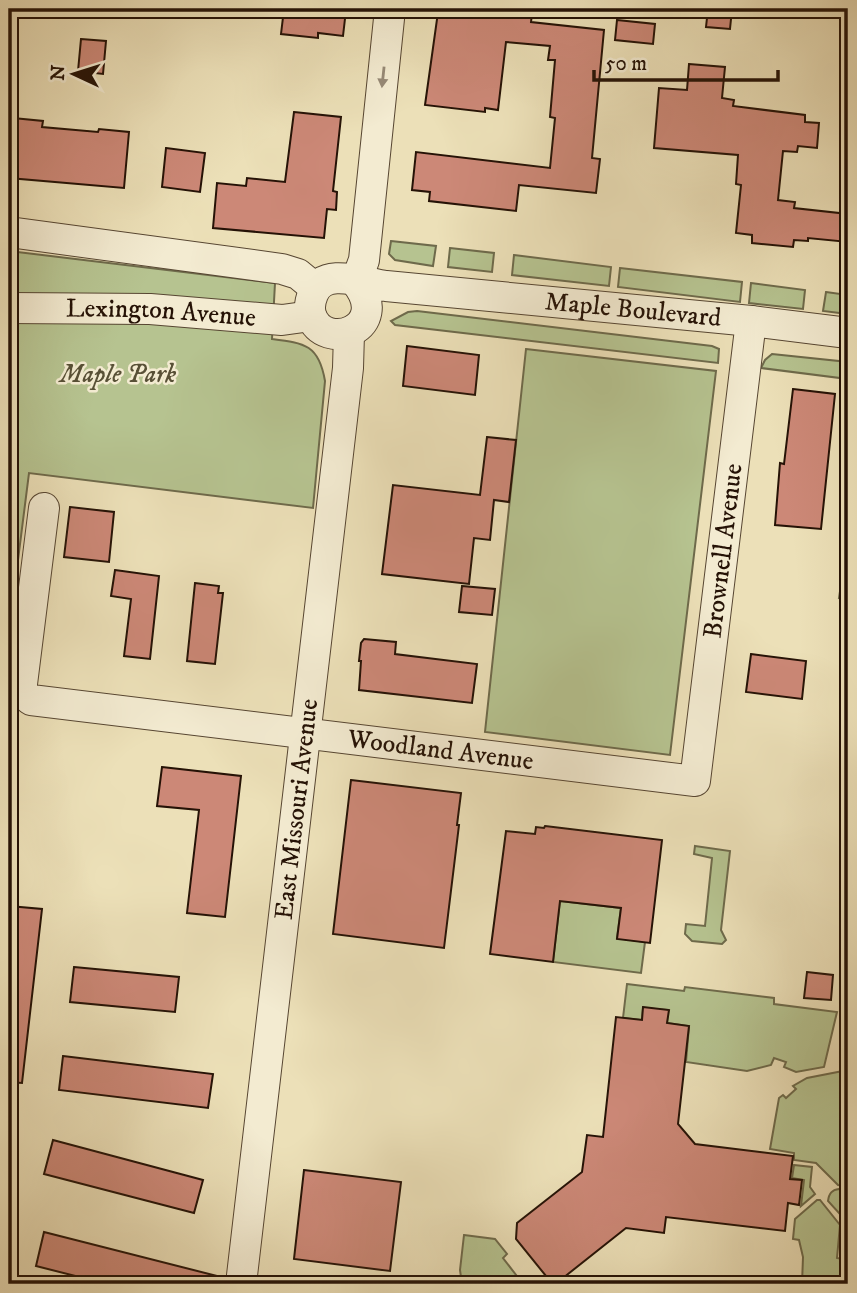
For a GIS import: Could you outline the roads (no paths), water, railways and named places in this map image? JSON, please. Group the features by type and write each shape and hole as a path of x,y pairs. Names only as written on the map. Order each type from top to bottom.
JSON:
{"street":[{"path":"368,310 365,294 356,282 364,260 390,9"},
{"path":"9,232 282,269 298,274 313,302 320,328 333,334 349,333"},
{"name":"Maple Boulevard","path":"313,302 326,279 341,276 356,282 417,289 848,333"},
{"name":"Maple Boulevard","path":"349,333 361,324 368,310 417,289"},
{"name":"Lexington Avenue","path":"9,308 150,309 282,320 313,302"},
{"name":"Brownell Avenue","path":"695,782 751,321"},
{"name":"East Missouri Avenue","path":"241,1284 348,368 349,333"},
{"name":"Woodland Avenue","path":"44,508 21,692 31,700 695,782"}],"park label":[{"name":"Maple Park","path":"118,374"}]}
